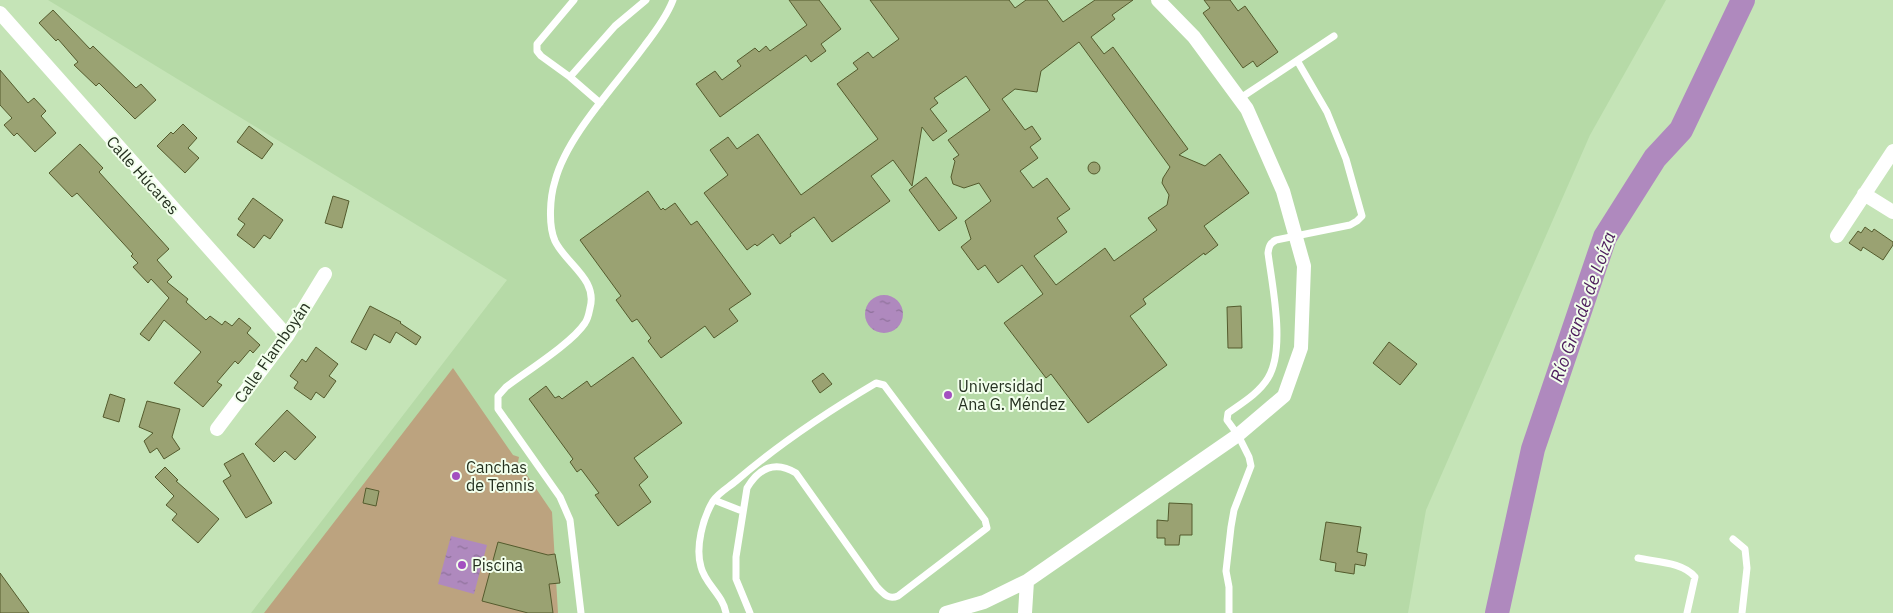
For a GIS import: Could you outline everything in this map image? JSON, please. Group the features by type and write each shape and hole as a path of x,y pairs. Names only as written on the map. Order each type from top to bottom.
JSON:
{"street":[{"path":"946,613 984,602 1027,581 1238,435 1284,396 1301,348 1304,266 1283,191 1247,109 1194,37 1158,0"},
{"name":"Calle Húcares","path":"0,13 287,336"},
{"path":"1837,236 1893,151"},
{"path":"1864,194 1893,212"},
{"name":"Calle Flamboyán","path":"217,429 287,336 325,274"},
{"path":"1025,613 1027,581"}],"lane":[{"path":"574,0 537,44 537,51 600,103"},
{"path":"570,77 615,26 646,0"},
{"path":"581,613 570,520 560,497 498,409 498,396 506,387 571,338 586,322 592,301 588,283 554,240 550,219 555,181 567,151 600,103 654,33 672,0"},
{"path":"1239,99 1298,62 1334,36"},
{"path":"1229,613 1229,587 1226,570 1231,527 1234,510 1251,466 1250,457 1227,420 1228,413 1252,395 1269,377 1277,344 1276,317 1268,253 1269,246 1271,242 1276,240 1350,225 1358,221 1362,216 1346,159 1327,112 1298,62"},
{"path":"726,613 725,607 700,567 699,552 703,525 714,500 749,470 809,426 876,382 884,384 987,525 984,531 898,596 887,597 877,587 796,473 786,467 768,467 751,481 747,488 736,557 736,580 750,613"},
{"path":"714,500 742,511"},
{"path":"1733,539 1745,549 1747,568 1742,613"},
{"path":"1638,558 1690,570 1695,577 1687,613"}],"shaded area":[{"name":"Universidad Ana G. Méndez","path":"48,0 1666,0 1590,135 1426,510 1408,613 251,613 507,280"},
{"path":"453,368 513,455 519,457 518,462 552,512 558,613 264,613"}],"water":[{"path":"884,295 898,300 903,314 898,328 884,333 870,328 865,314 870,300"},
{"name":"Piscina","path":"451,536 487,545 474,594 438,584"}],"building":[{"path":"789,0 819,0 841,29 821,44 826,51 811,62 806,55 720,117 696,84 715,71 722,80 741,66 737,61 755,48 759,52 766,46 770,51 807,25"},
{"path":"870,0 1009,0 1015,8 1026,0 1047,0 1063,22 1095,0 1133,0 1112,15 1115,19 1091,37 1104,54 1113,47 1188,149 1179,155 1205,166 1220,154 1249,193 1204,226 1218,245 1205,255 1204,253 1143,299 1146,304 1130,316 1167,365 1088,423 1051,374 1046,378 1004,323 1043,294 1022,265 998,283 985,265 978,270 961,247 971,239 965,221 991,201 979,183 964,188 953,184 951,177 955,161 953,159 959,155 948,140 990,110 966,76 934,98 938,103 930,109 947,131 933,141 922,127 912,186 893,160 871,176 890,201 832,242 814,217 790,234 791,236 780,244 773,234 757,246 755,244 747,250 704,193 728,175 710,150 728,137 737,149 758,134 801,195 878,139 837,84 858,69 853,63 868,52 873,58 899,39","holes":["1079,42 1170,167 1162,183 1169,195 1167,205 1148,218 1157,230 1114,261 1105,248 1056,285 1034,256 1067,232 1057,218 1070,209 1047,178 1033,188 1020,171 1038,158 1030,147 1041,139 1032,126 1025,130 1002,99 1015,89 1037,92 1041,71"]},
{"path":"1204,0 1230,0 1238,11 1245,6 1278,52 1257,67 1253,61 1243,68 1203,13 1210,8"},
{"path":"53,10 90,49 93,46 136,88 141,84 156,100 135,119 99,83 96,86 74,65 78,62 58,39 56,41 39,23"},
{"path":"0,70 28,103 34,98 46,111 41,116 56,133 35,152 17,133 14,136 4,125 12,118 0,105"},
{"path":"183,124 197,138 188,148 199,158 185,173 157,146 171,132 173,134"},
{"path":"249,126 273,144 262,159 237,142"},
{"path":"80,144 103,168 99,172 169,249 157,260 172,277 167,282 188,299 186,302 206,320 210,316 222,325 225,321 232,326 239,318 251,328 247,333 260,345 253,353 250,350 238,364 235,361 217,382 222,385 203,407 174,383 201,352 164,320 149,341 140,334 169,298 151,279 148,283 133,267 138,263 131,256 133,254 77,193 72,197 49,173"},
{"path":"1092,162 1096,162 1100,168 1096,174 1092,174 1088,170 1088,166"},
{"path":"926,177 957,218 939,231 909,190"},
{"path":"648,191 661,210 663,208 665,210 675,203 691,225 697,221 751,294 729,309 738,321 714,338 705,326 661,358 648,341 651,338 637,319 632,322 616,300 621,296 580,240"},
{"path":"333,196 349,201 342,228 325,223"},
{"path":"253,198 283,220 270,239 264,235 254,248 237,235 245,224 238,219"},
{"path":"1865,227 1872,232 1874,229 1893,242 1883,260 1863,247 1861,251 1849,243 1858,231 1861,233"},
{"path":"370,306 401,322 421,337 416,345 396,332 390,343 374,334 366,350 351,342"},
{"path":"1241,306 1242,348 1228,348 1227,307"},
{"path":"1389,342 1417,364 1400,385 1373,363"},
{"path":"316,347 338,364 329,376 336,381 324,398 316,392 311,400 294,388 298,382 290,376 302,359 306,362"},
{"path":"633,357 682,423 634,458 648,477 639,485 651,502 618,526 595,495 599,493 581,469 577,472 570,462 573,459 529,399 546,386 555,398 559,396 562,399 587,381 591,387"},
{"path":"823,373 832,384 820,393 812,381"},
{"path":"110,394 125,399 119,422 103,417"},
{"path":"147,401 180,409 172,437 180,449 164,459 157,448 150,453 144,441 153,433 139,427"},
{"path":"287,410 316,437 295,460 285,451 274,462 255,444"},
{"path":"243,453 272,503 246,518 223,481 231,476 224,464"},
{"path":"165,467 178,480 176,481 219,519 198,543 172,520 177,514 166,505 174,496 155,477"},
{"path":"366,488 379,491 376,506 363,503"},
{"path":"1169,503 1192,504 1192,535 1180,535 1179,545 1165,545 1165,538 1157,538 1157,520 1168,521"},
{"path":"1326,522 1361,527 1357,552 1367,554 1365,566 1355,564 1354,574 1335,571 1336,563 1320,560"},
{"path":"498,542 548,555 555,554 560,583 549,584 553,613 528,613 482,601"},
{"path":"0,573 29,613 0,613"}],"waterway":[{"name":"Río Grande de Loíza","path":"1497,613 1533,449 1605,237 1655,158 1681,130 1743,0"}],"place":[{"name":"Universidad Ana G. Méndez","path":"948,395"},
{"name":"Canchas de Tennis","path":"456,476"},
{"name":"Piscina","path":"462,565"}]}
